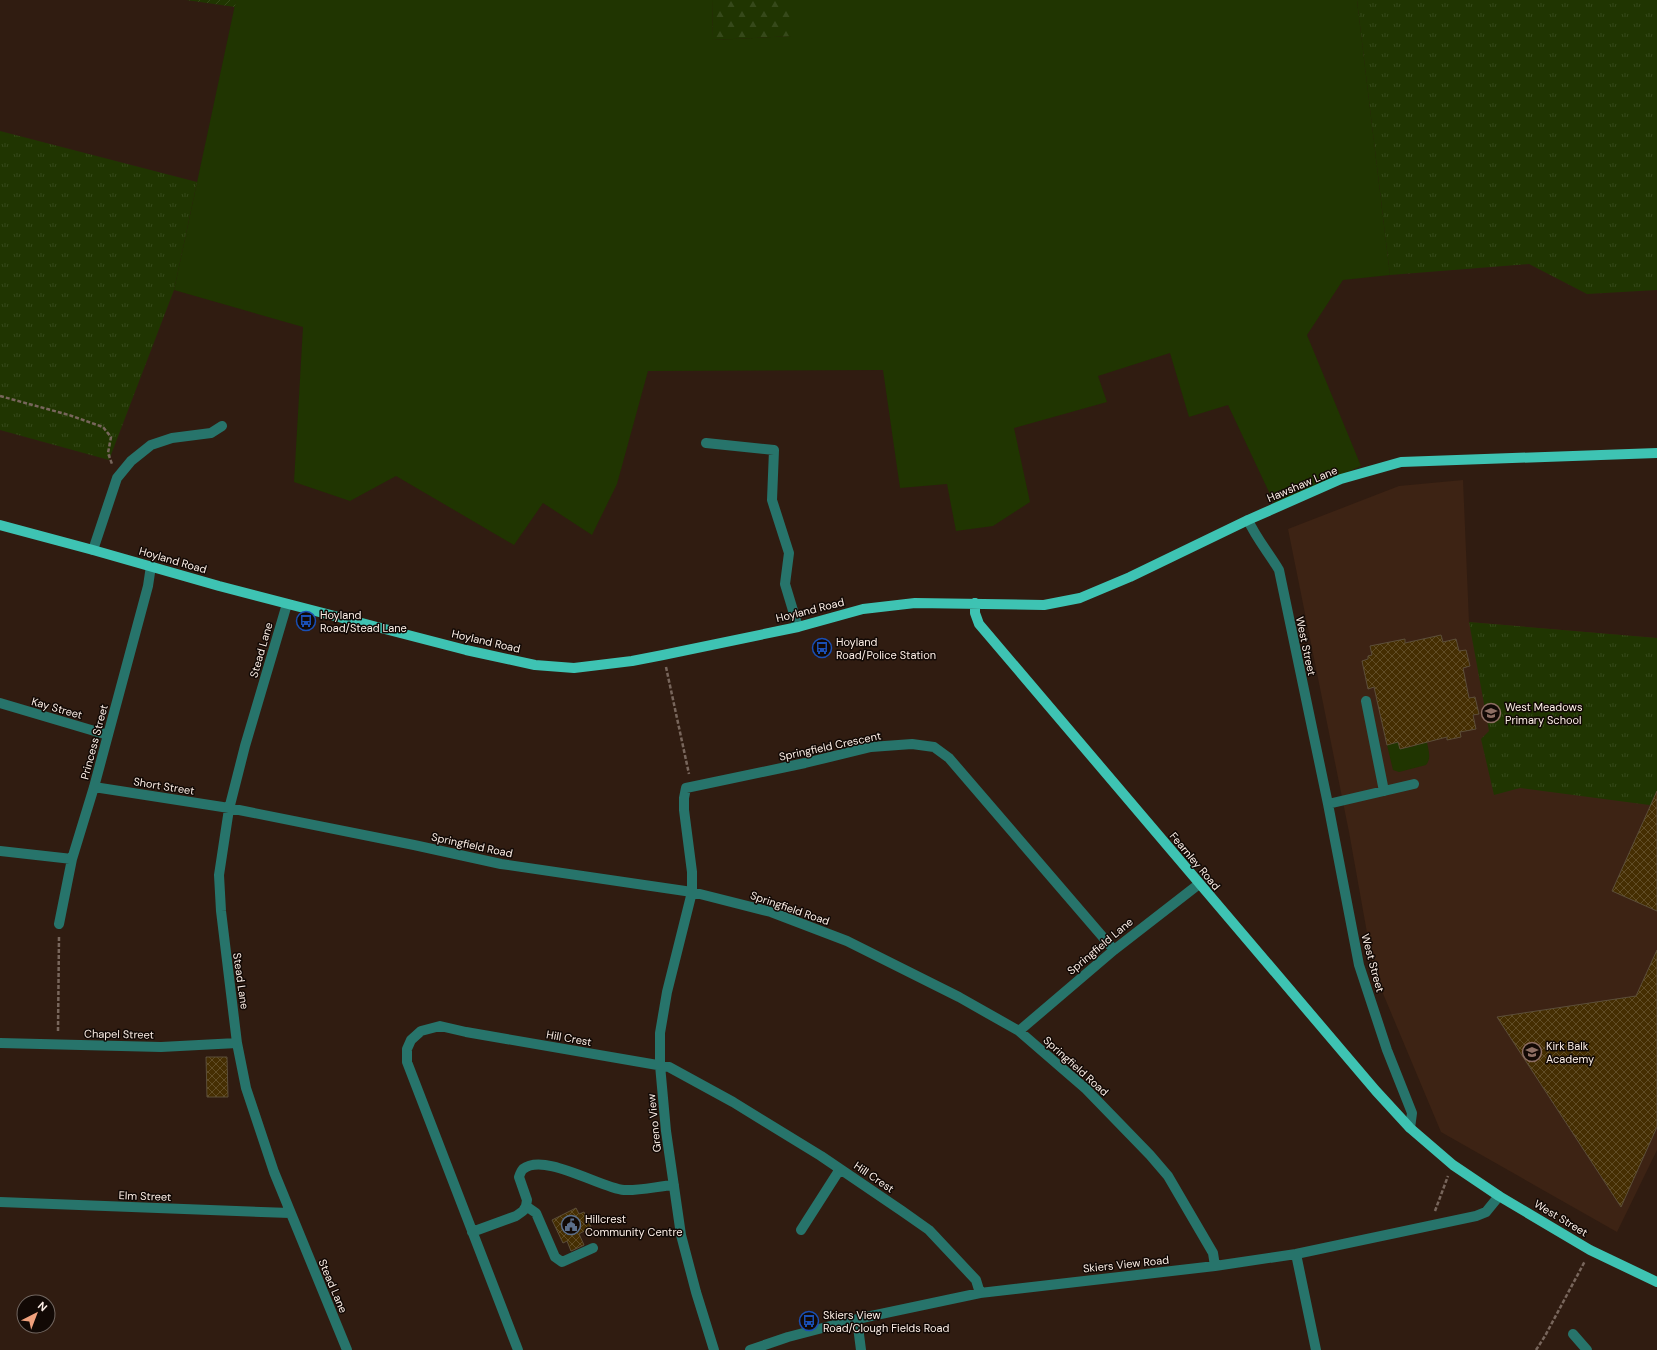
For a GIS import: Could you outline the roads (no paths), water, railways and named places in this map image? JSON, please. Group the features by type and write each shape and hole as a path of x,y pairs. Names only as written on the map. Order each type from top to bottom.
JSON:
{"main road":[{"name":"Hawshaw Lane","path":"975,603 1044,605 1080,598 1130,577 1248,520 1341,480 1401,462 1657,452"},
{"name":"Hoyland Road","path":"0,525 287,604 466,650 535,665 574,668 632,661 798,626 863,610 915,603 975,603"},
{"name":"Fearnley Road","path":"975,603 975,613 978,624 1376,1091 1410,1128"},
{"name":"West Street","path":"1410,1128 1453,1165 1499,1196 1590,1250 1657,1282"}],"street":[{"path":"93,550 117,478 131,461 151,445 172,438 211,433 222,426"},
{"path":"706,443 774,450 772,500 789,553 785,584 798,626"},
{"name":"West Street","path":"1248,520 1254,534 1271,556 1279,570 1328,804 1359,965 1387,1050 1412,1113 1410,1128"},
{"name":"Princess Street","path":"59,924 72,859 94,787 148,586 151,566"},
{"name":"Stead Lane","path":"287,604 245,746 229,809 219,875 226,962 237,1043 246,1088 274,1172 347,1350"},
{"path":"1366,701 1384,791"},
{"name":"Kay Street","path":"0,703 108,735"},
{"name":"Springfield Crescent","path":"692,892 692,872 684,798 686,788 805,763 871,747 912,744 934,748 950,758 1114,950"},
{"path":"1328,804 1414,784"},
{"name":"Short Street","path":"94,787 229,809"},
{"name":"Springfield Road","path":"229,809 414,845 501,864 692,892 771,912 848,941 959,997 1019,1031 1086,1089 1150,1155 1168,1176 1213,1253 1216,1266"},
{"path":"0,851 72,859"},
{"name":"Springfield Lane","path":"1019,1031 1114,950 1199,884"},
{"name":"Greno View","path":"692,892 667,992 660,1033 660,1065 666,1131 681,1235 696,1292 714,1350"},
{"name":"Hill Crest","path":"518,1350 407,1062 407,1049 411,1040 421,1031 440,1026 466,1032 669,1067 733,1102 840,1169 929,1230 976,1280 980,1293"},
{"name":"Chapel Street","path":"0,1044 161,1047 237,1043"},
{"path":"472,1232 516,1216 523,1211 527,1200 519,1177 522,1170 528,1167 538,1165 579,1174 615,1188 625,1190 674,1185"},
{"path":"801,1230 840,1169"},
{"name":"Skiers View Road","path":"750,1350 788,1336 857,1319 980,1293 1216,1266 1296,1254 1476,1216 1486,1212 1499,1196"},
{"name":"Elm Street","path":"0,1202 290,1213"},
{"path":"526,1206 536,1212 555,1256 562,1262 593,1248"},
{"path":"1296,1254 1316,1350"},
{"path":"857,1319 861,1350"},
{"path":"1573,1334 1587,1350"}],"place":[{"name":"Hoyland Road/Stead Lane","path":"306,621"},
{"name":"Hoyland Road/Police Station","path":"822,648"},
{"name":"West Meadows Primary School","path":"1491,713"},
{"name":"Kirk Balk Academy","path":"1532,1052"},
{"name":"Hillcrest Community Centre","path":"571,1225"},
{"name":"Skiers View Road/Clough Fields Road","path":"809,1321"}]}
